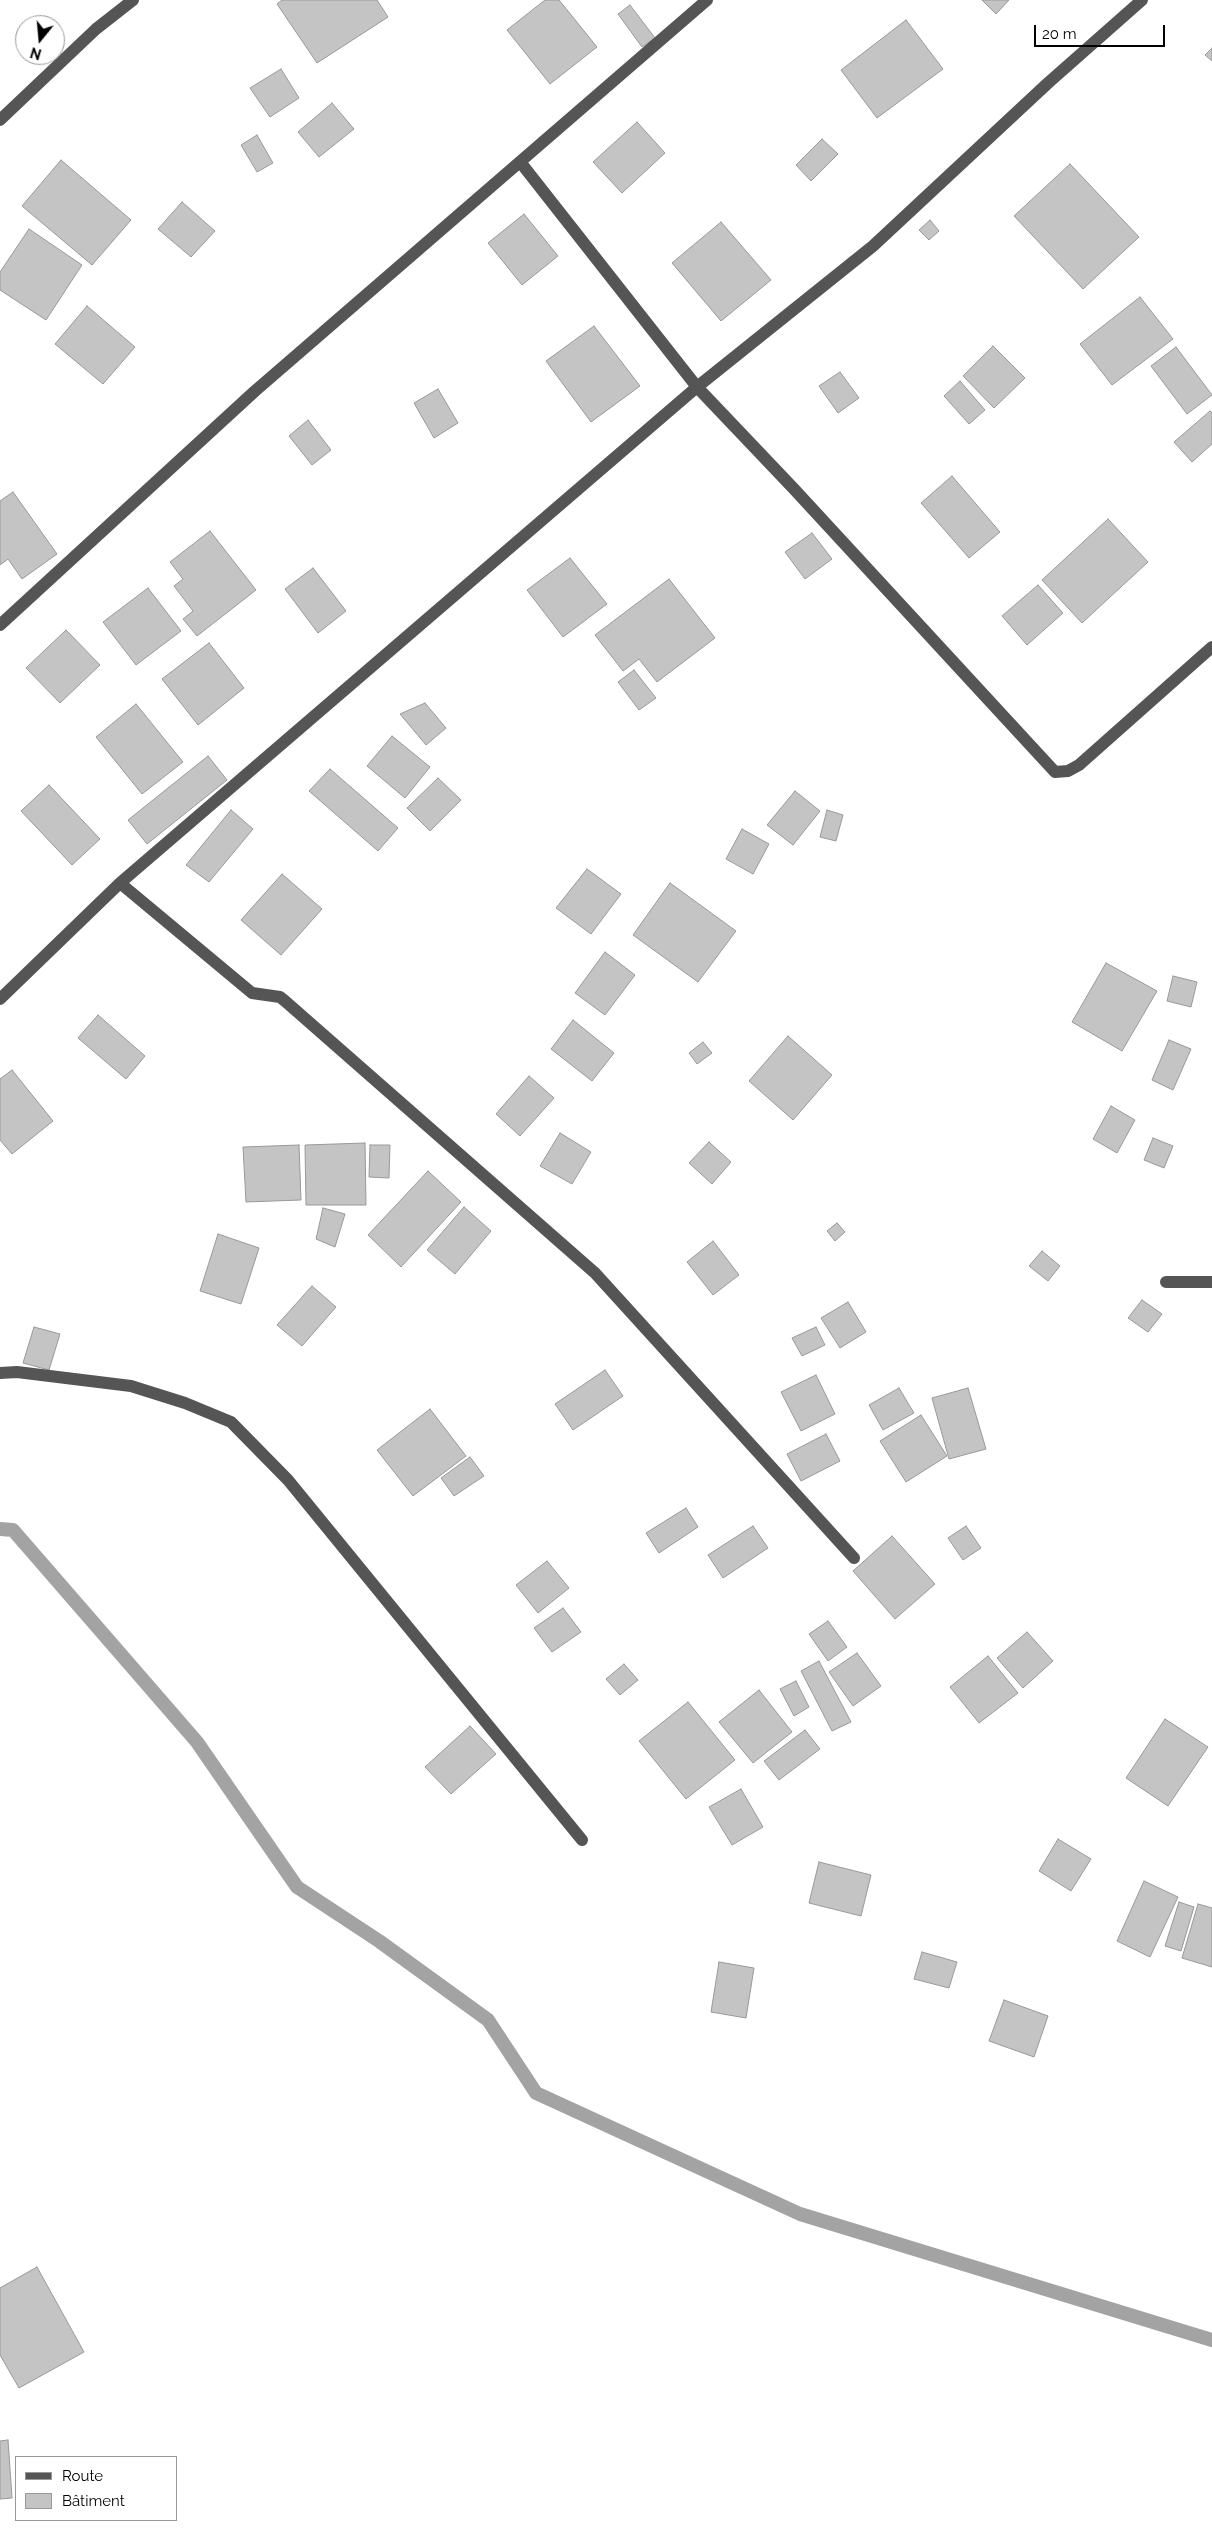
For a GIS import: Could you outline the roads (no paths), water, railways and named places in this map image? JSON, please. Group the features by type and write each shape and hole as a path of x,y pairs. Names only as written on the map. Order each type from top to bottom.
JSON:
{"street":[{"path":"0,120 96,29 133,0"},
{"path":"0,999 120,883 697,387 873,246 1048,83 1142,0"},
{"path":"0,626 255,391 520,164 701,2"},
{"path":"520,164 697,387 1056,772 1068,771 1079,765 1212,647"},
{"path":"120,883 252,993 280,997 285,1001 595,1273 854,1558"},
{"path":"1166,1282 1212,1282"},
{"path":"0,1374 17,1372 132,1386 185,1402 231,1422 288,1480 582,1840"}],"waterway":[{"path":"0,1529 13,1530 197,1742 297,1887 379,1941 488,2020 536,2093 800,2214 1212,2340"}]}
